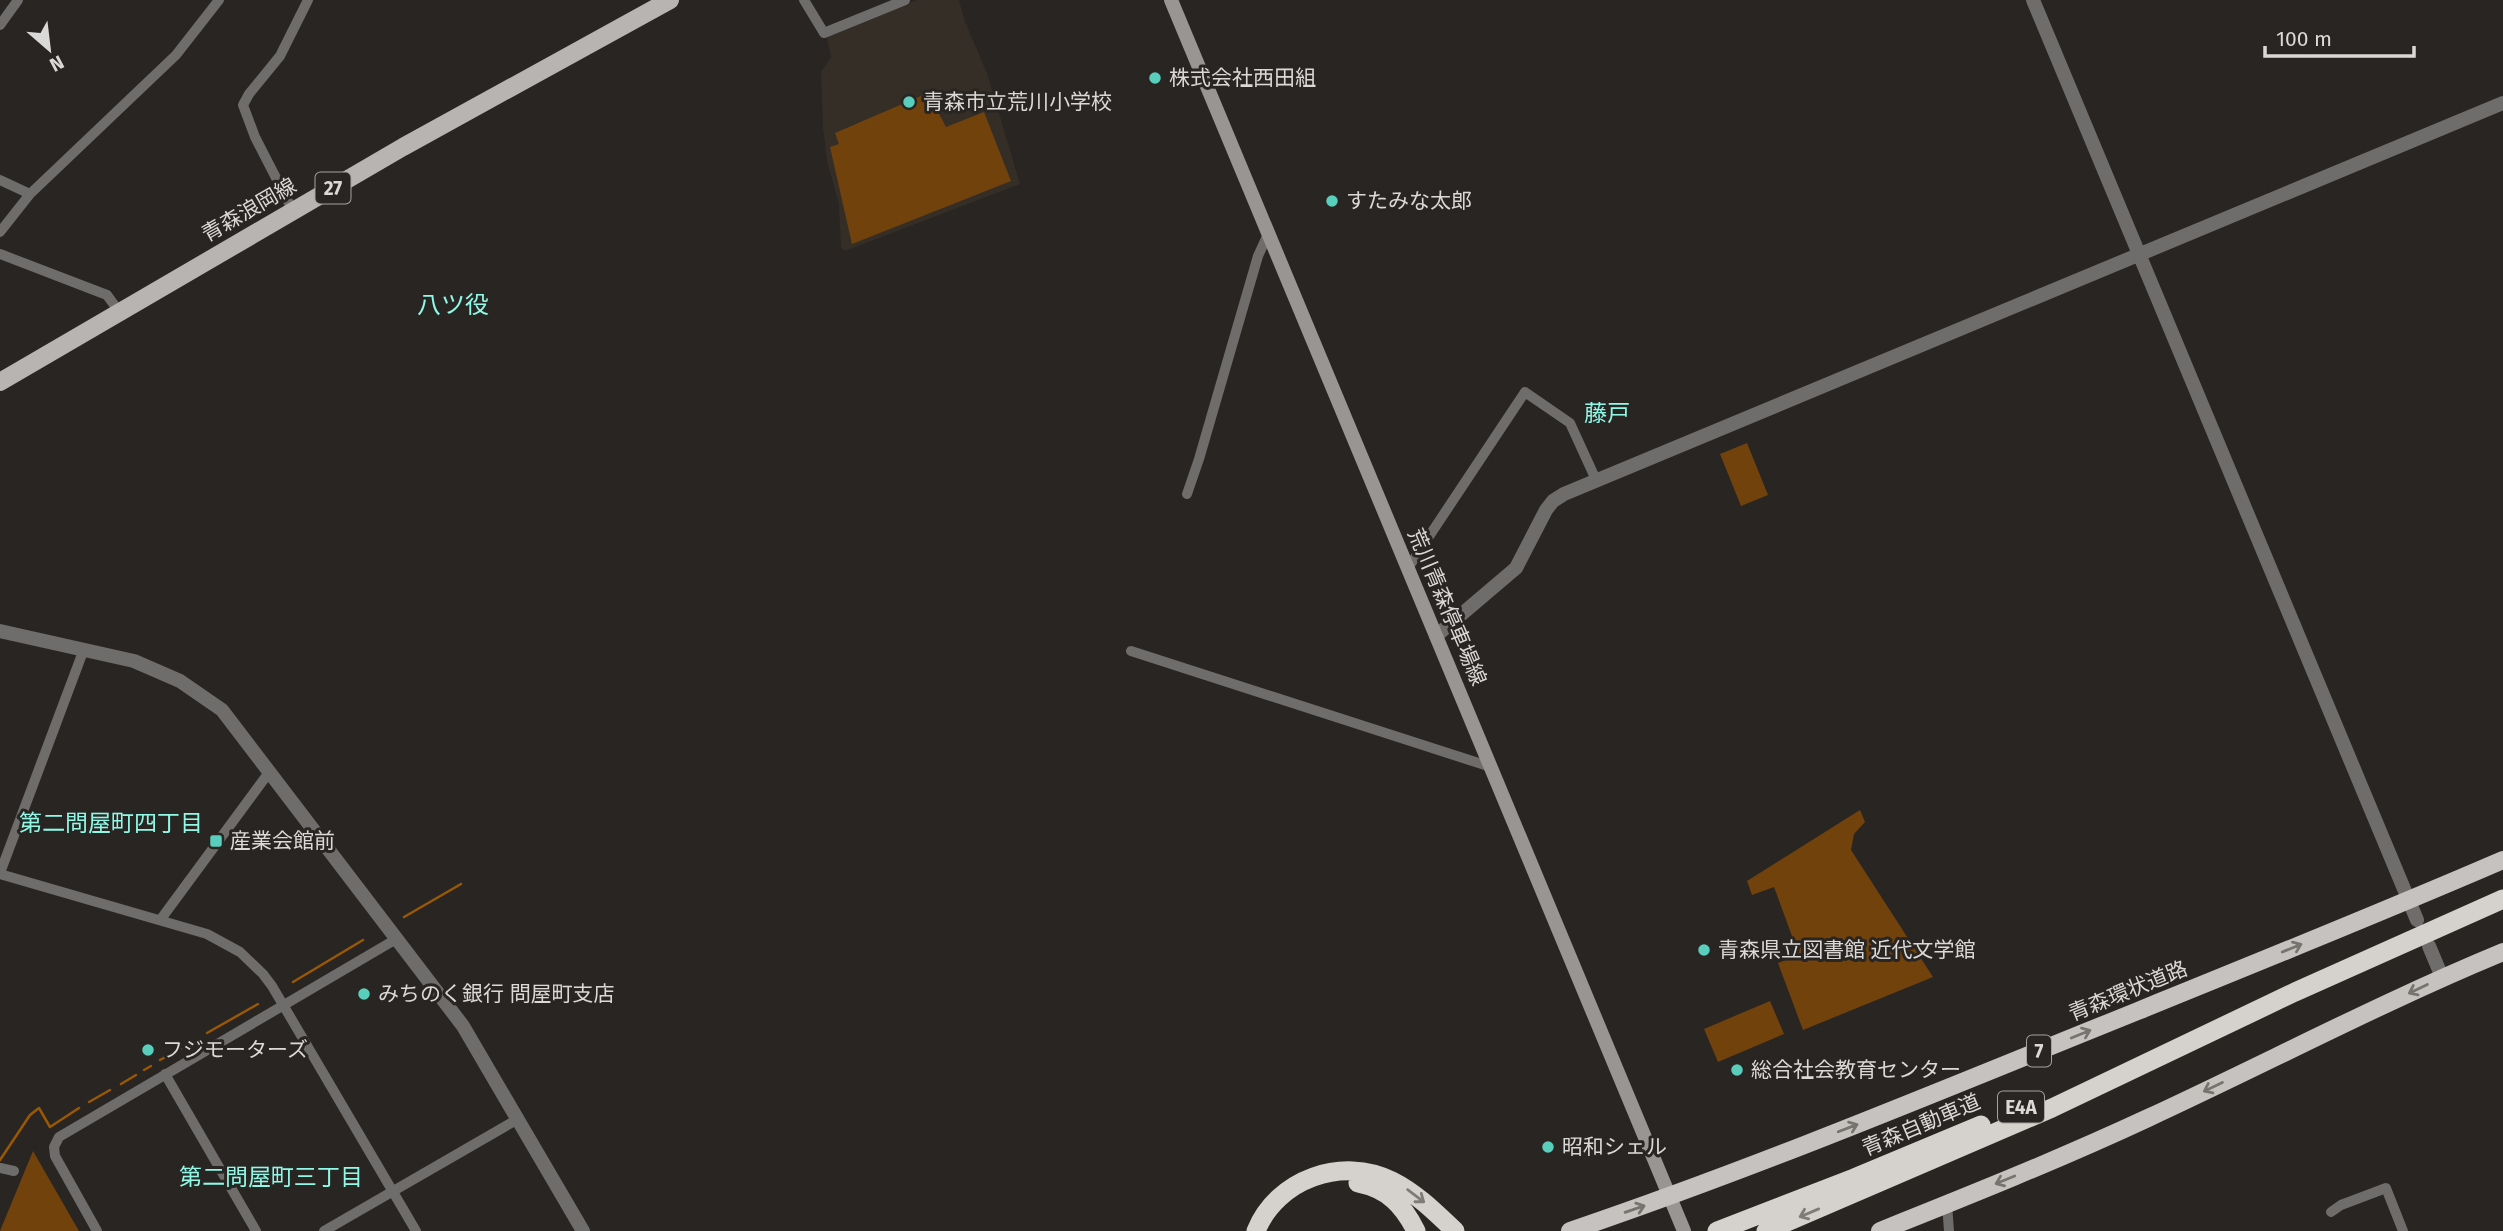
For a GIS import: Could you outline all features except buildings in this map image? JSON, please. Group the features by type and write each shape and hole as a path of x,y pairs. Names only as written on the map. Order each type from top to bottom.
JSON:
{"highway":[{"name":"青森環状道路","path":"1570,1231 1671,1197 1878,1116 2503,860"},
{"name":"青森自動車道","path":"1717,1231 1918,1152 2295,992 2503,899"},
{"path":"1880,1231 2148,1118 2442,977 2503,951"},
{"name":"青森自動車道","path":"1766,1231 2052,1108 2295,992"},
{"path":"1256,1231 1273,1204 1289,1189 1307,1179 1348,1170 1370,1172 1407,1189 1455,1231"},
{"path":"1268,1231 1286,1206 1303,1194 1321,1185 1340,1182 1361,1183 1394,1198 1406,1212 1416,1231"}],"main road":[{"name":"青森浪岡線","path":"0,382 293,211 581,47 670,0"},
{"name":"荒川青森停車場線","path":"1171,0 1685,1231"}],"street":[{"path":"0,26 18,0"},
{"path":"0,232 30,194 176,55 219,0"},
{"path":"293,211 255,137 243,105 279,56 308,0"},
{"path":"804,0 824,33 905,0"},
{"path":"2033,0 2417,920"},
{"path":"1436,636 1516,568 1536,527 1553,501 2503,103"},
{"path":"0,180 30,194"},
{"path":"1187,494 1258,256 1268,234"},
{"path":"0,254 107,296 120,313"},
{"path":"1408,568 1525,392 1570,423 1597,482"},
{"path":"0,631 134,661 160,671 197,691 222,710 463,1026 583,1231"},
{"path":"84,649 0,873 207,934 240,952 263,974 283,1005 416,1231"},
{"path":"1131,650 1491,767"},
{"path":"161,919 270,771"},
{"path":"97,1231 55,1156 54,1147 59,1138 398,939"},
{"path":"2429,946 2442,977"},
{"path":"164,1074 256,1231"},
{"path":"324,1231 518,1119"},
{"path":"0,1168 14,1171"},
{"path":"2331,1212 2340,1205 2386,1188 2403,1231"},
{"path":"1947,1204 1949,1231"}],"shaded area":[{"name":"青森市立荒川小学校","path":"917,0 959,0 964,19 988,76 1020,184 845,251 841,248 839,204 827,161 823,128 821,72 831,57 827,37"},
{"path":"928,93 946,127 984,112 1011,181 852,244 830,147 839,144 835,133"},
{"path":"1747,443 1768,495 1741,506 1720,454"},
{"path":"1860,810 1865,822 1854,834 1851,850 1933,977 1803,1030 1778,963 1799,955 1774,887 1752,895 1747,881"},
{"path":"1770,1001 1784,1034 1718,1062 1704,1029"},
{"path":"33,1151 79,1231 0,1231"}],"waterway":[{"path":"404,917 461,884"},
{"path":"293,982 363,940"},
{"path":"207,1033 258,1004"},
{"path":"160,1060 191,1043"},
{"path":"144,1070 151,1066"},
{"path":"121,1084 136,1075"},
{"path":"89,1102 110,1090"},
{"path":"0,1160 30,1115 39,1108 50,1127 79,1108"}],"place":[{"name":"株式会社西田組","path":"1155,78"},
{"name":"青森市立荒川小学校","path":"909,102"},
{"name":"すたみな太郎","path":"1332,201"},
{"name":"産業会館前","path":"216,841"},
{"name":"青森県立図書館 近代文学館","path":"1704,950"},
{"name":"みちのく銀行 問屋町支店","path":"364,994"},
{"name":"フジモーターズ","path":"148,1050"},
{"name":"総合社会教育センター","path":"1737,1070"},
{"name":"昭和シェル","path":"1548,1147"}],"district":[{"name":"八ツ役","path":"453,305"},
{"name":"藤戸","path":"1607,413"},
{"name":"第二問屋町四丁目","path":"111,823"},
{"name":"第二問屋町三丁目","path":"271,1177"}]}
